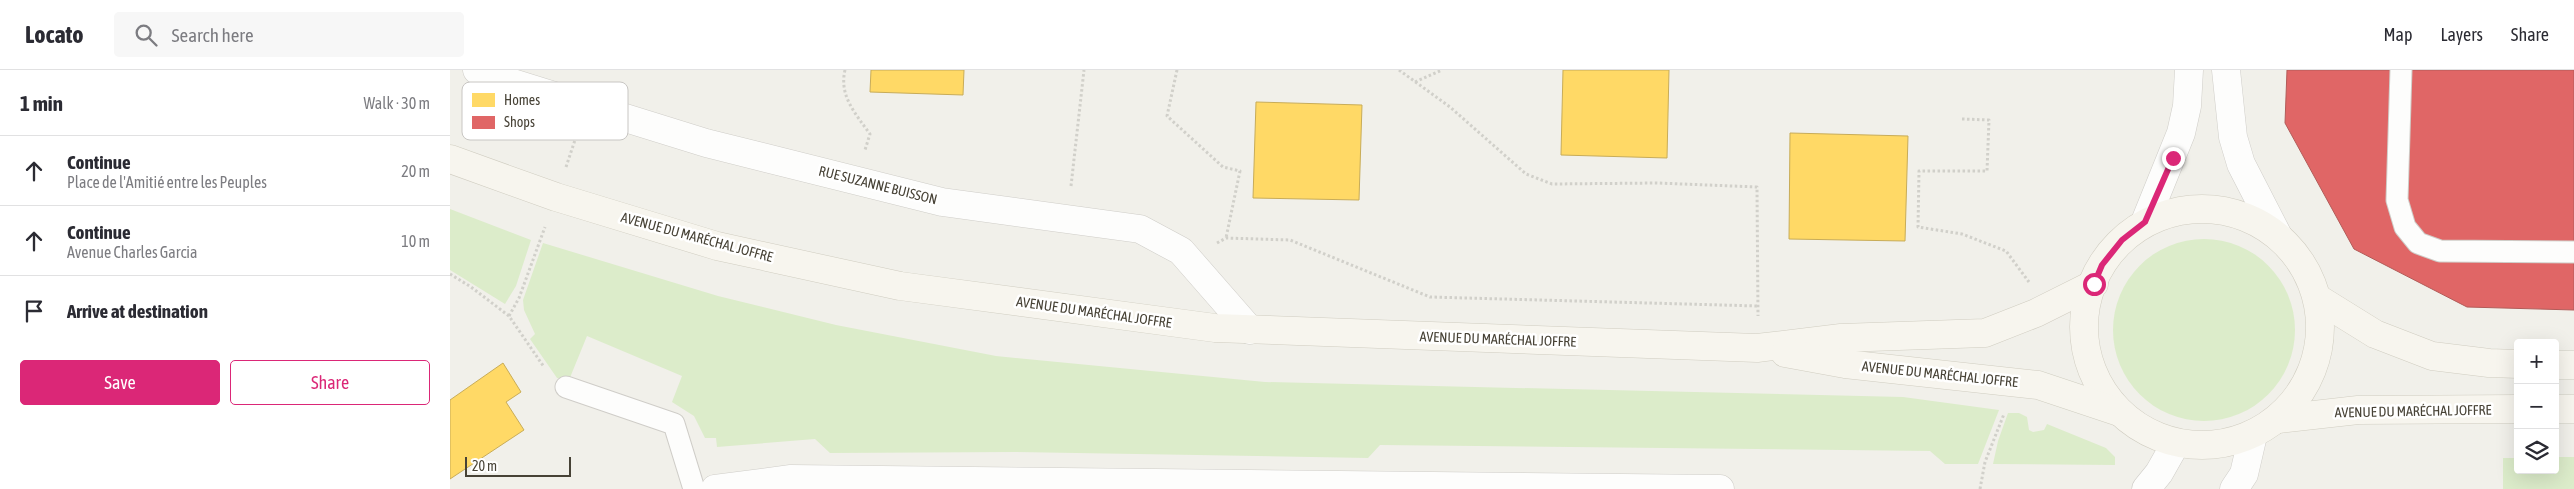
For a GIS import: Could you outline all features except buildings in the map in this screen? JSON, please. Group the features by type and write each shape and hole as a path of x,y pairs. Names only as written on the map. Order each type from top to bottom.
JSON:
{"main road":[{"name":"AVENUE DU MARÉCHAL JOFFRE","path":"450,158 556,198 717,246 900,286 1215,328 1757,348 1845,364 2038,385 2120,412"},
{"path":"2209,209 2245,218 2278,236 2302,264 2317,298 2321,335 2312,371 2298,397 2278,418 2253,434 2215,445 2176,443 2146,432 2120,412 2100,386 2087,352 2084,325 2089,294 2102,265 2122,240 2145,222 2178,212 2209,209"},
{"name":"AVENUE DU MARÉCHAL JOFFRE","path":"1757,348 1841,338 1985,333 2036,313 2094,284"},
{"path":"2317,298 2375,334 2432,356 2488,363 2514,364"},
{"path":"2559,364 2574,365"},
{"name":"AVENUE DU MARÉCHAL JOFFRE","path":"2278,418 2358,410 2514,409"},
{"path":"2559,409 2574,409"}],"street":[{"name":"RUE SUZANNE BUISSON","path":"477,70 509,82"},
{"path":"2145,222 2182,133 2187,106 2189,70"},
{"path":"2226,70 2233,137 2242,164 2278,236"},
{"name":"RUE SUZANNE BUISSON","path":"628,119 706,143 942,202 1140,229 1181,251 1250,330"},
{"path":"2234,489 2244,474 2253,434"},
{"path":"2146,489 2159,473 2176,443"},
{"path":"715,489 764,486 791,479 1468,488 1720,489"}],"lane":[{"path":"2401,70 2397,200 2405,227 2418,243 2440,251 2574,252"},
{"path":"566,387 674,424 694,489"}],"path":[{"path":"845,70 842,84 852,110 870,134 854,180"},
{"path":"1067,220 1084,70"},
{"path":"1178,70 1166,116 1223,167 1240,171 1226,238 1290,240 1430,297 1758,306"},
{"path":"1399,70 1450,107 1526,174 1552,184 1657,183 1757,187 1757,348"},
{"path":"1415,82 1442,70"},
{"path":"1962,119 1989,120 1987,171 1920,171 1918,227 1962,234 2006,251 2029,281 2036,313"},
{"path":"508,316 519,298 539,241"},
{"path":"450,274 471,287 508,316 540,362"},
{"path":"1980,489 1985,462 2004,413"}],"green space":[{"path":"450,209 531,240 516,286 505,304 450,270"},
{"path":"2213,239 2239,245 2269,265 2289,295 2294,312 2294,348 2289,365 2269,395 2247,411 2231,418 2195,421 2177,418 2161,411 2146,401 2133,388 2123,373 2116,357 2113,321 2116,303 2123,287 2133,272 2146,259 2161,249 2177,242"},
{"path":"543,243 718,296 836,325 996,356 1265,382 1903,397 1999,410 1978,464 1945,464 1930,451 1380,445 1368,458 1016,452 830,453 815,439 717,447 716,438 705,438 694,416 672,402 682,376 587,336 569,380 557,378 530,339 535,334 524,310 523,300"},
{"path":"2008,413 2019,413 2027,417 2029,430 2033,432 2044,430 2047,424 2106,448 2115,457 2115,465 1993,464 1998,441"},
{"path":"2559,457 2574,457 2574,489 2503,489 2503,458 2514,458 2514,474 2559,474"}],"route":[{"path":"2094,284 2102,265 2122,240 2145,222 2173,158"}]}
